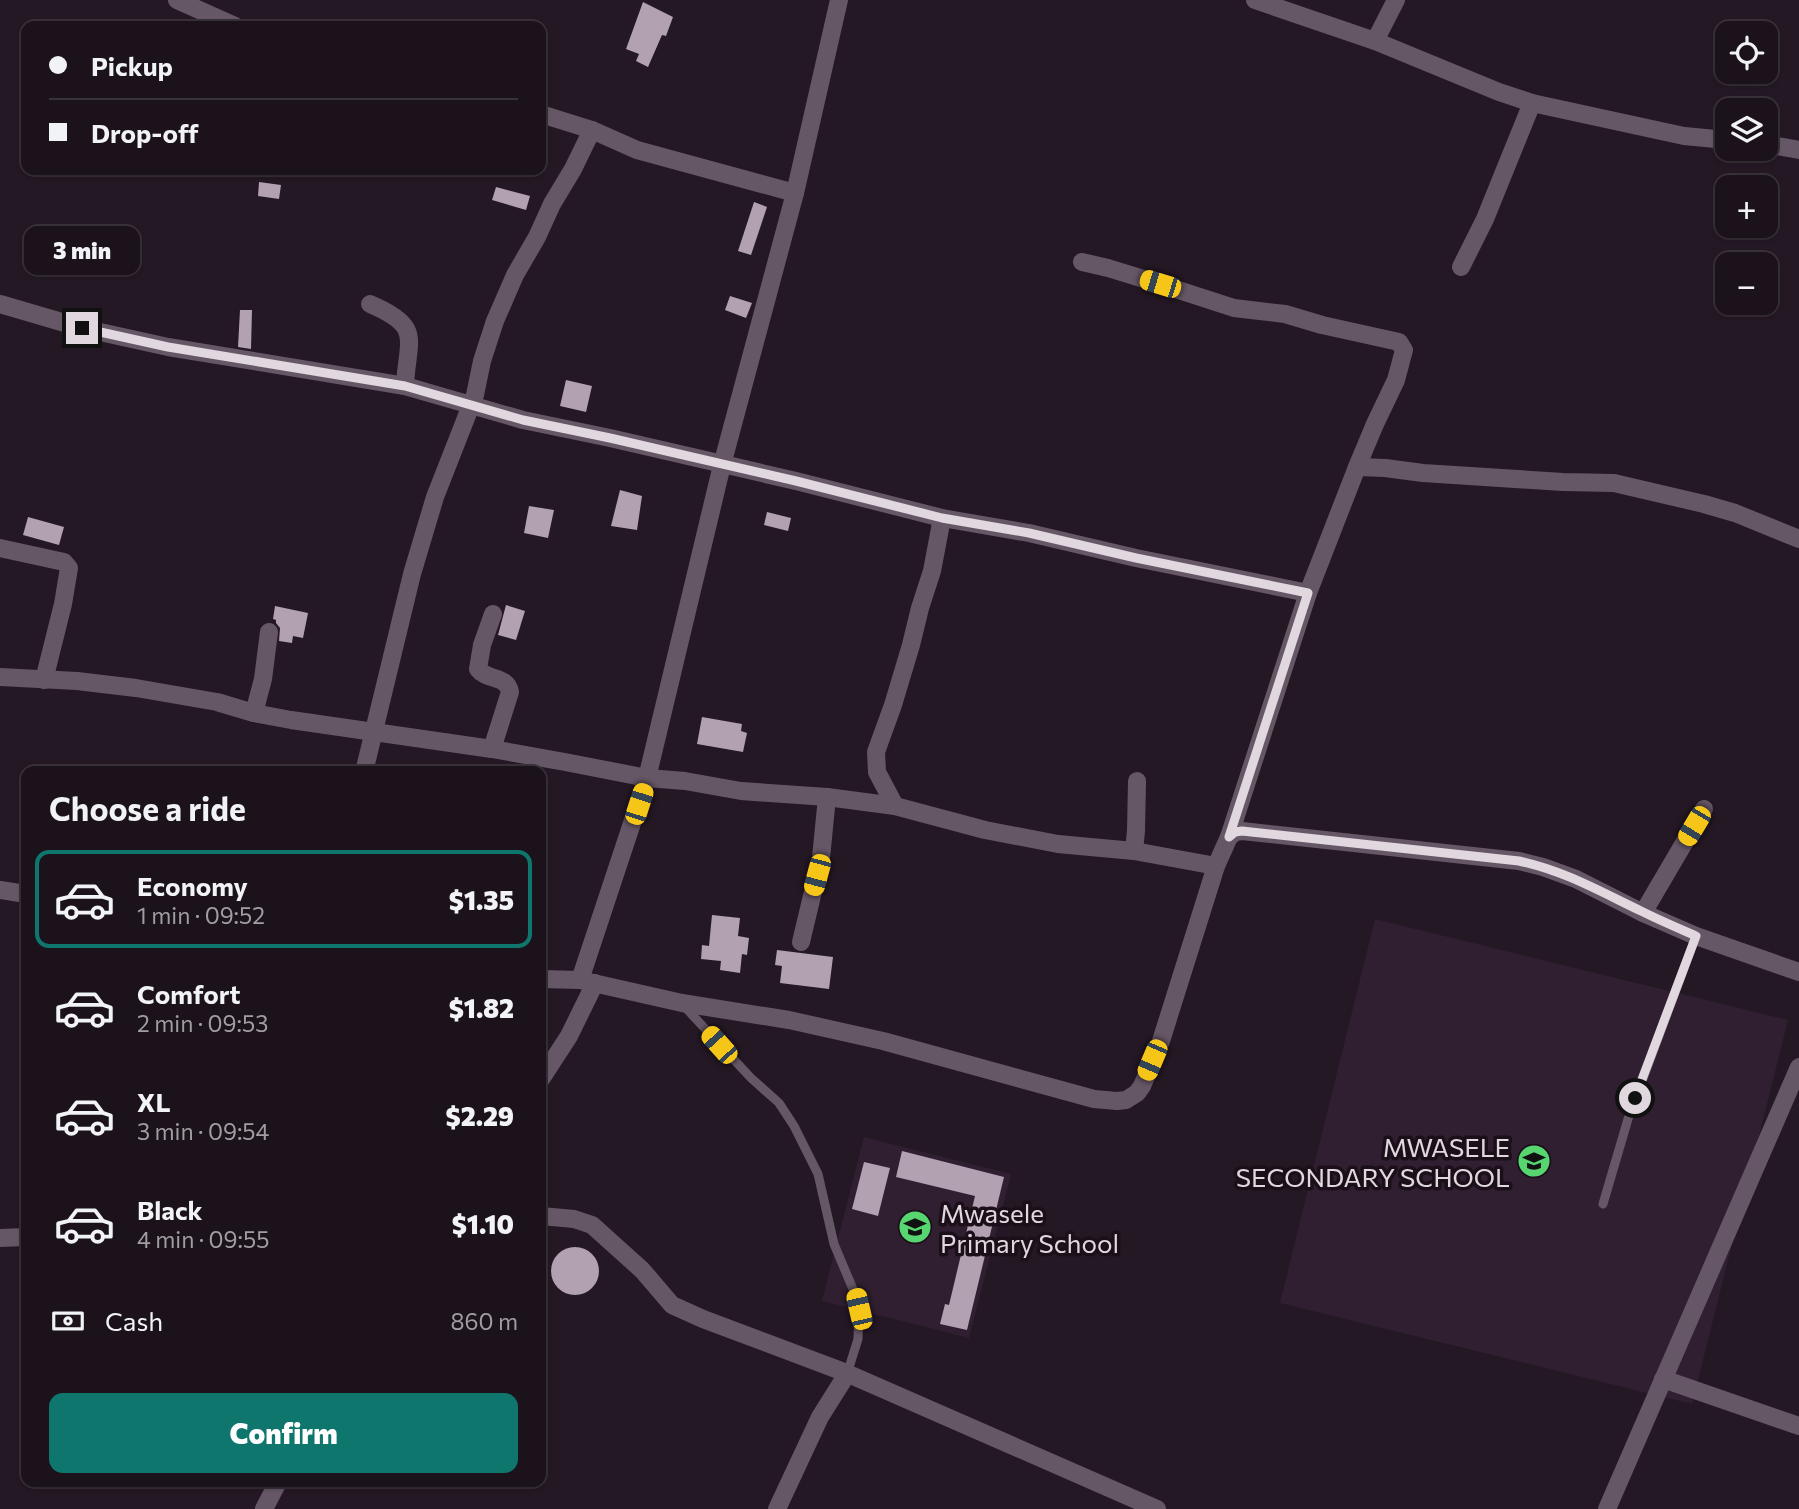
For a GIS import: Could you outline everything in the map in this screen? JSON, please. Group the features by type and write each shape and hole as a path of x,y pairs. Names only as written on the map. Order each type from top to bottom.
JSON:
{"street":[{"path":"177,0 225,21"},
{"path":"546,1071 569,1036 588,981 647,778 722,465 795,193 839,0"},
{"path":"1255,0 1375,41 1532,103 1684,136 1715,139"},
{"path":"1375,41 1396,0"},
{"path":"1461,267 1490,208 1532,103"},
{"path":"546,116 592,130 637,150 795,193"},
{"path":"365,766 419,548 435,497 471,404 495,321 514,275 545,222 592,130"},
{"path":"1778,146 1799,150"},
{"path":"546,979 588,981 682,1003 789,1020 883,1041 1094,1099 1126,1100 1137,1093 1161,1041 1216,866 1229,837 1308,593 1357,467 1396,380 1404,350 1399,342 1285,314 1234,308 1082,262"},
{"path":"0,304 82,328 156,344 405,386 523,420 796,481 942,518 1029,533 1308,593"},
{"path":"370,304 399,320 408,333 410,347 405,386"},
{"path":"1357,467 1563,482 1614,483 1735,513 1799,538"},
{"path":"895,806 877,772 876,752 893,705 932,571 942,518"},
{"path":"0,548 64,562 68,566 63,604 44,680"},
{"path":"492,749 510,692 506,682 482,674 478,669 482,645 493,614"},
{"path":"254,713 263,679 269,632"},
{"path":"0,677 77,681 135,688 217,702 291,720 492,749 647,778 685,781 741,791 827,797 895,806 985,830 1058,844 1134,852 1216,866"},
{"path":"1134,852 1136,781"},
{"path":"801,942 821,858 827,797"},
{"path":"1643,913 1704,809"},
{"path":"1229,837 1242,831 1519,861 1576,879 1696,936 1799,972"},
{"path":"0,890 21,893"},
{"path":"1607,1509 1799,1067"},
{"path":"546,1216 575,1219 593,1226 642,1270 672,1305 847,1374 1157,1509"},
{"path":"0,1238 21,1237"},
{"path":"777,1509 820,1417 847,1374"},
{"path":"1662,1379 1799,1426"},
{"path":"264,1509 275,1487"}],"lane":[{"path":"1603,1205 1628,1119 1696,936"},
{"path":"682,1003 751,1078 779,1103 818,1174 834,1244 859,1309 858,1339 847,1374"}],"shaded area":[{"name":"MWASELE SECONDARY SCHOOL","path":"1375,919 1788,1020 1692,1404 1280,1303"},
{"path":"864,1137 1011,1174 969,1338 822,1301"}],"building":[{"path":"643,2 673,17 666,36 662,35 648,67 636,61 639,54 626,49"},
{"path":"259,182 281,185 279,199 258,196"},
{"path":"496,187 530,196 526,210 492,200"},
{"path":"754,202 767,207 751,255 738,251"},
{"path":"730,296 752,303 746,318 725,310"},
{"path":"240,310 252,310 251,349 238,347"},
{"path":"566,380 592,386 586,412 560,406"},
{"path":"620,490 642,496 637,530 611,526"},
{"path":"529,506 554,510 548,538 524,533"},
{"path":"767,512 791,518 788,531 764,525"},
{"path":"28,517 64,527 59,545 23,535"},
{"path":"506,605 525,611 516,640 498,635"},
{"path":"275,606 308,613 303,638 293,636 292,643 279,641 280,628 273,619"},
{"path":"702,717 742,724 741,731 747,733 743,752 697,744"},
{"path":"712,915 740,918 738,936 749,938 747,955 742,954 740,973 720,970 721,961 701,959 702,945 709,946"},
{"path":"777,950 833,957 829,989 780,983 782,966 775,965"},
{"path":"902,1151 1004,1177 967,1330 940,1324 945,1304 949,1305 975,1196 896,1177"},
{"path":"864,1162 890,1168 878,1216 852,1209"},
{"path":"575,1247 592,1254 599,1271 592,1288 575,1295 558,1288 551,1271 558,1254"}],"place":[{"name":"MWASELE SECONDARY SCHOOL","path":"1534,1161"},
{"name":"Mwasele Primary School","path":"915,1227"}],"route":[{"path":"82,328 168,347 405,386 523,420 796,481 942,518 1029,533 1308,593 1229,837 1242,831 1519,861 1576,879 1696,936 1635,1098"}]}
